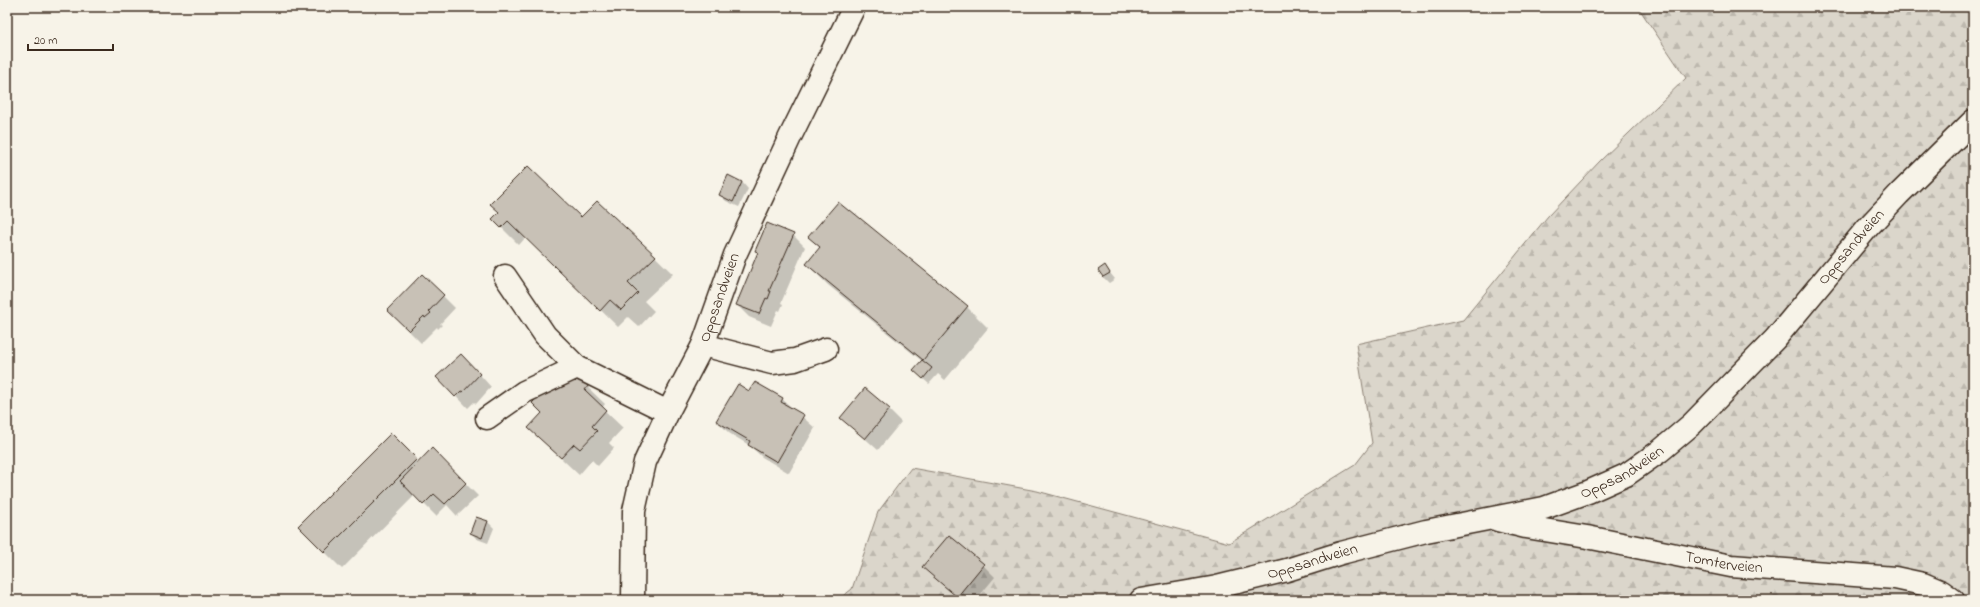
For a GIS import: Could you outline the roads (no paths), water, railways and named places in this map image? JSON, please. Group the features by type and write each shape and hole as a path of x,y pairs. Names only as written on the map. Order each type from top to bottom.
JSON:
{"street":[{"name":"Oppsandveien","path":"633,600 634,511 645,462 668,412 703,345 735,255 790,137 854,7"},
{"name":"Oppsandveien","path":"1141,600 1217,587 1287,570 1398,538 1544,508 1588,492 1626,475 1660,451 1692,424 1775,339 1868,227 1952,139 1973,121"},
{"path":"505,276 545,335 577,367 668,412"},
{"path":"703,345 772,363 795,360 826,349"},
{"path":"487,418 524,392 577,367"},
{"name":"Tomterveien","path":"1493,519 1526,528 1587,537 1684,558 1731,566 1895,578 1923,584 1942,592 1953,600"}]}
